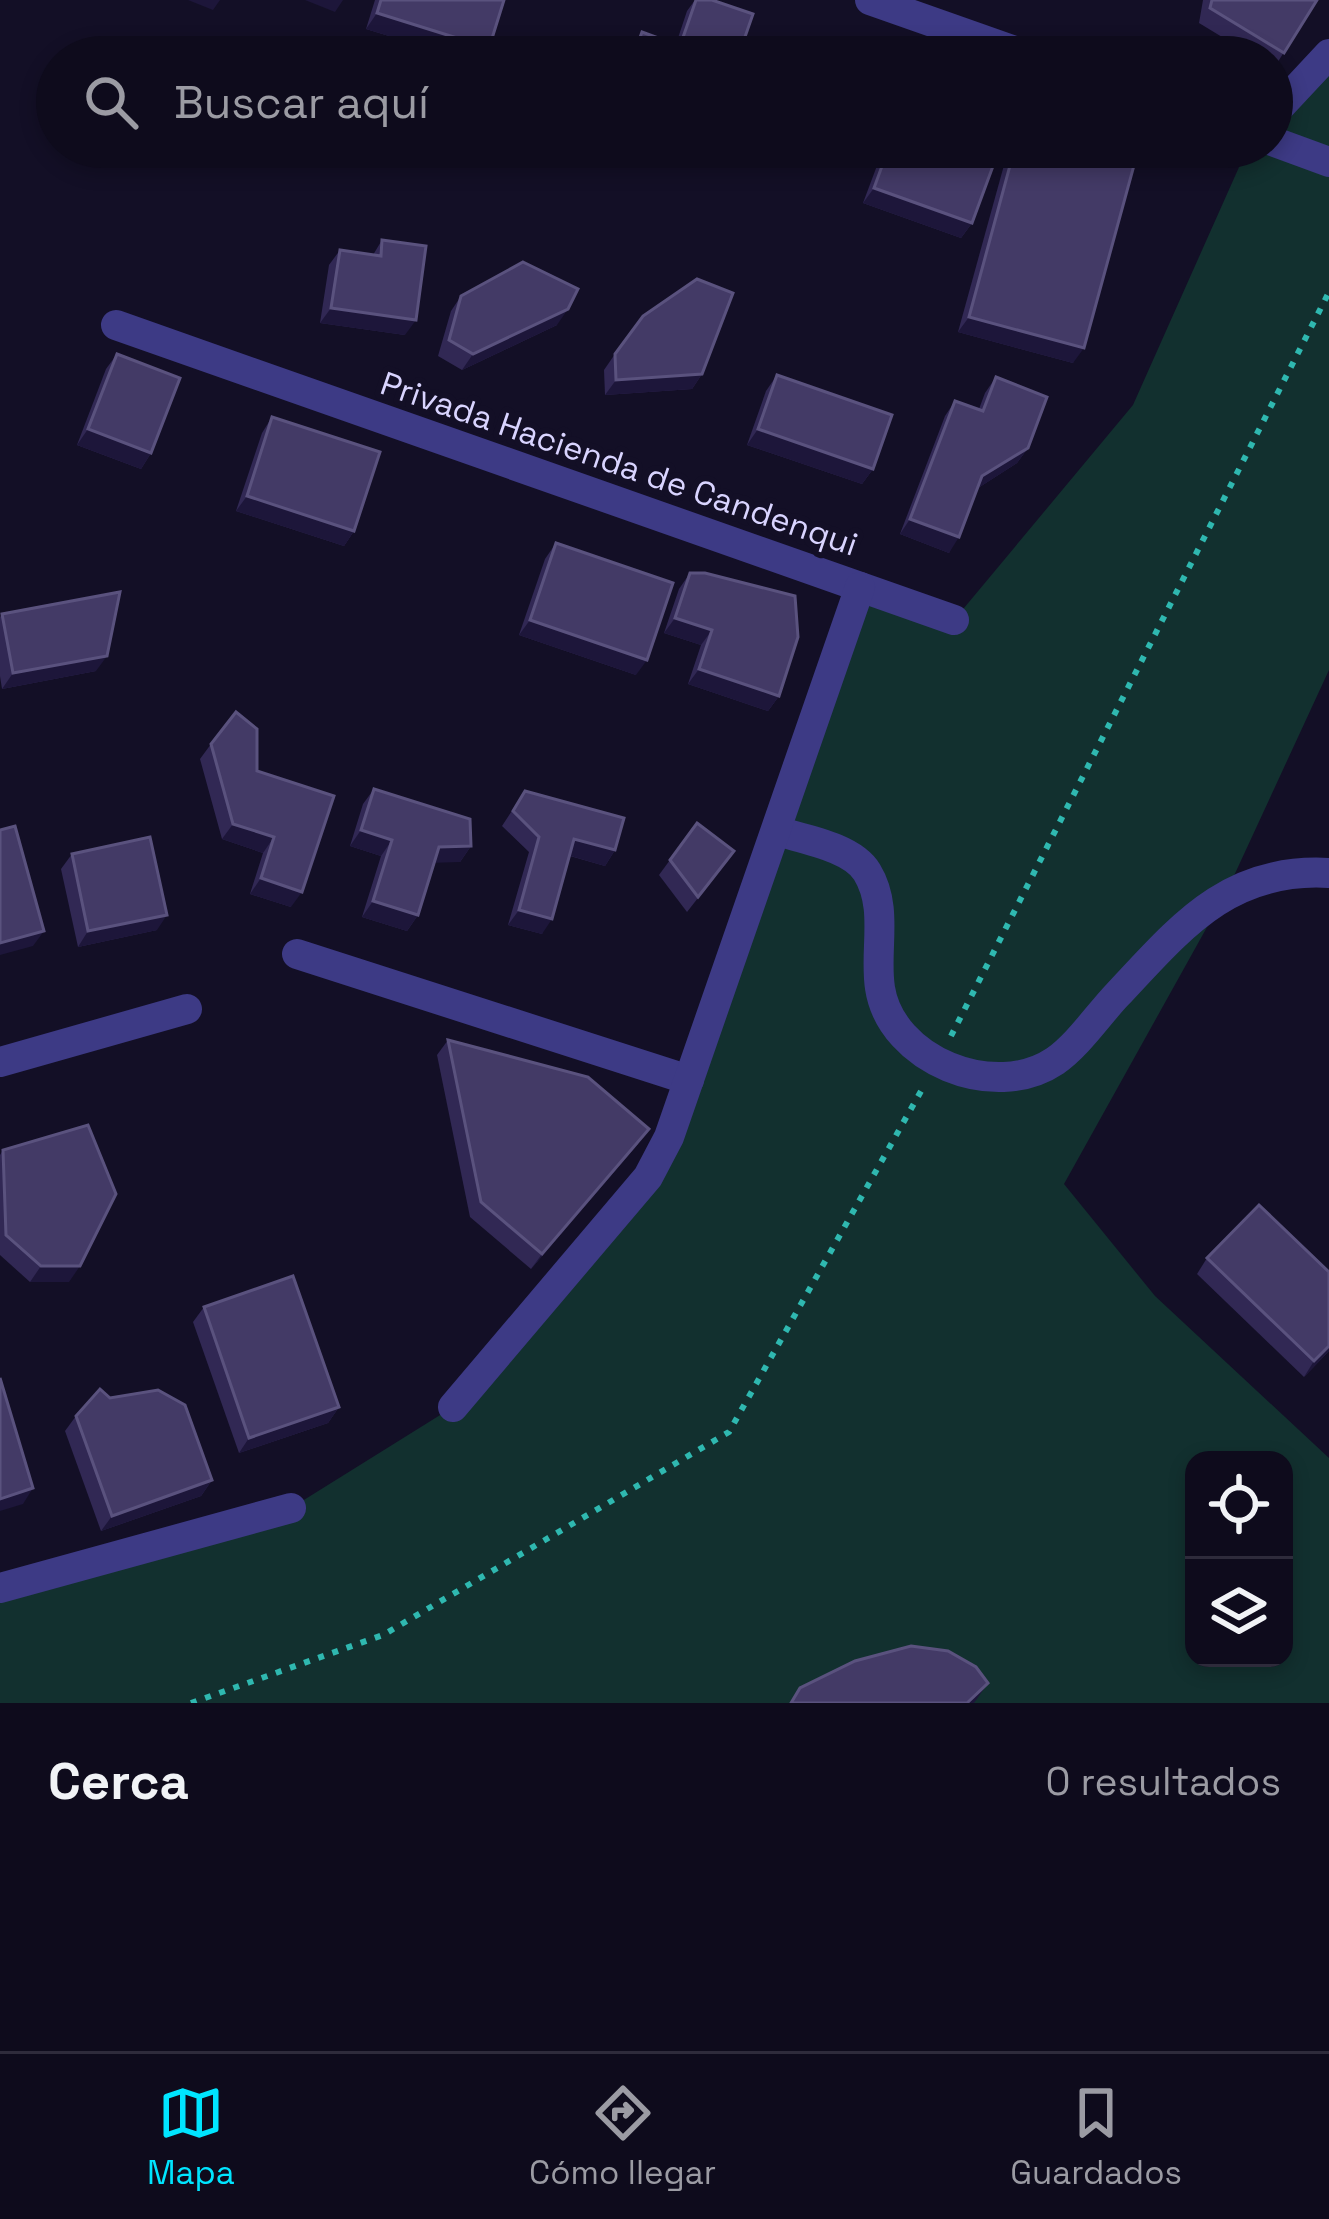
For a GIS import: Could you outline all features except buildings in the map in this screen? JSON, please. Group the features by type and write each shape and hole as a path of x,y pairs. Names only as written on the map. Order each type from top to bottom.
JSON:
{"street":[{"path":"870,0 972,36"},
{"path":"1293,93 1329,54"},
{"path":"1293,149 1329,162"},
{"name":"Privada Hacienda de Candenqui","path":"116,325 860,587 777,831"},
{"path":"860,587 954,620"},
{"path":"453,1407 648,1177 669,1137 777,831 835,849 866,868 880,908 880,987 888,1018 907,1041 938,1062 979,1076 1017,1076 1054,1062 1189,919 1226,893 1270,875 1329,873"},
{"path":"297,954 689,1080"},
{"path":"0,1062 187,1010"},
{"path":"0,1588 291,1508"}],"path":[{"path":"191,1703 383,1635 729,1432 938,1062 1329,292"}],"green space":[{"path":"1329,54 1329,670 1226,893 1064,1184 1155,1296 1329,1458 1329,1703 0,1703 0,1600 291,1508 453,1407 648,1177 860,587 954,620 1133,405 1239,168 1293,168 1293,93"}]}
